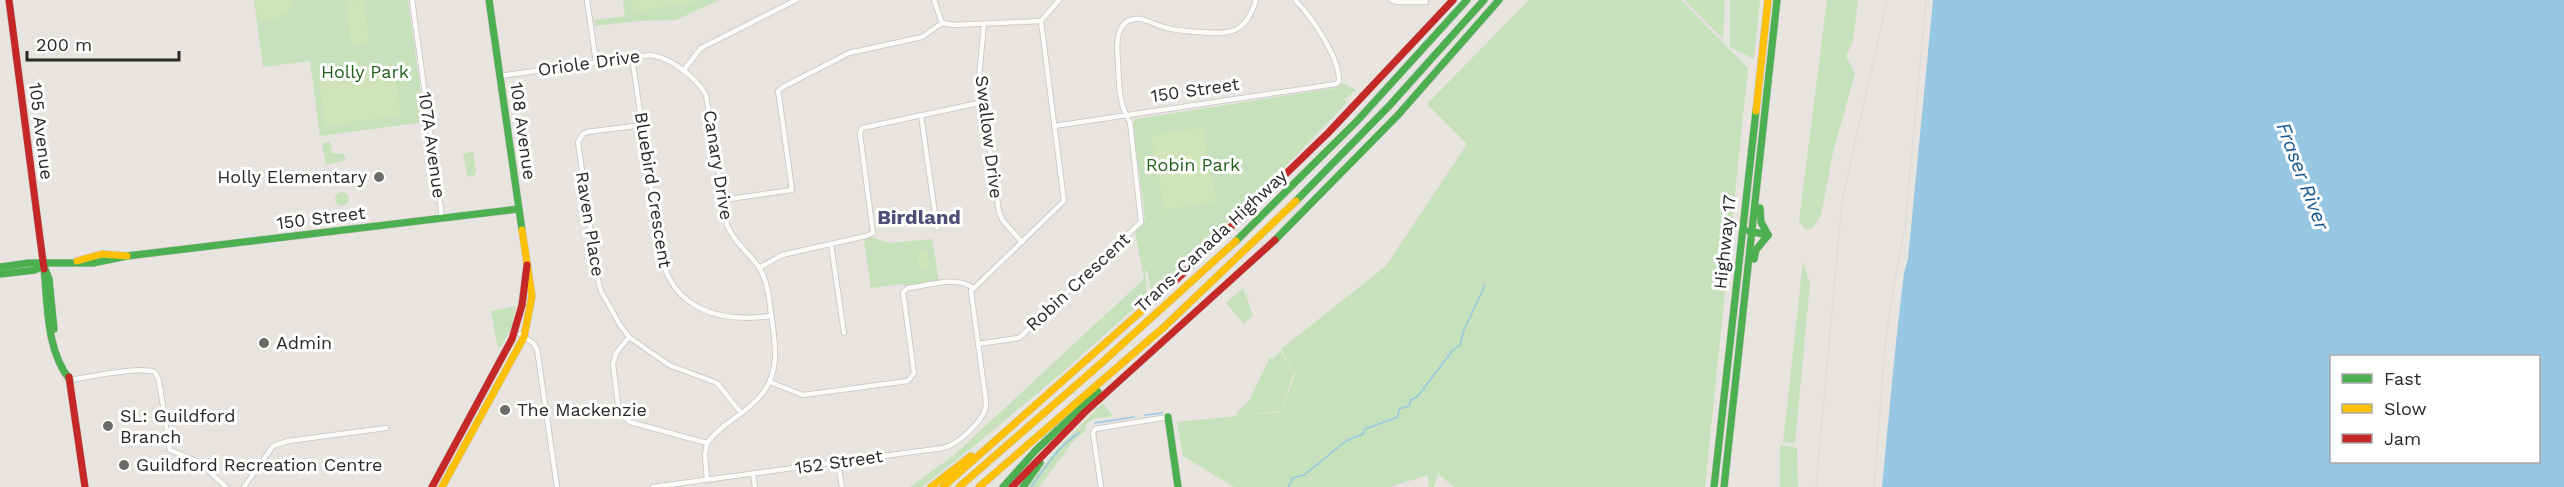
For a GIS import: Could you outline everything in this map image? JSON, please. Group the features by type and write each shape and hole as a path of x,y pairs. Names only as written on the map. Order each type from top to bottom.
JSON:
{"main road":[{"name":"105 Avenue","path":"9,0 44,265 49,279 56,344 70,380 85,487"},
{"name":"108 Avenue","path":"489,0 527,266 523,300 525,311 520,334"},
{"path":"943,487 1038,405 1206,252 1310,152 1453,0"},
{"name":"Trans-Canada Highway","path":"959,487 1090,374 1215,261 1319,160 1467,0"},
{"name":"Trans-Canada Highway","path":"979,487 1129,358 1329,170 1423,71 1484,0"},
{"path":"1012,487 1081,418 1233,280 1337,179 1431,79 1499,0"},
{"name":"Highway 17","path":"1714,487 1768,0"},
{"name":"Highway 17","path":"1724,487 1777,0"},
{"path":"1761,56 1763,87 1747,228 1752,233 1768,235"},
{"path":"1764,132 1764,170 1760,212 1761,222 1768,235"},
{"name":"150 Street","path":"0,267 73,262 89,256 117,253 127,256 519,209"},
{"path":"1721,416 1734,347 1746,240 1748,234 1752,233"},
{"path":"1740,343 1755,253 1768,235"},
{"name":"150 Street","path":"0,274 34,270 44,265"},
{"name":"108 Avenue","path":"520,334 532,296 530,271 527,266"},
{"path":"432,487 492,376 500,373 520,334"},
{"path":"442,487 520,334"},
{"path":"1003,487 1036,450 1129,358"},
{"path":"931,487 1038,405"},
{"path":"1168,417 1178,487"},
{"path":"1023,487 1043,459 1081,418"}],"street":[{"name":"107A Avenue","path":"412,0 442,218"},
{"path":"587,0 596,62"},
{"path":"778,0 782,7"},
{"path":"683,71 701,48 796,0"},
{"path":"934,0 942,23"},
{"path":"723,200 792,190 778,91 849,53 922,37 942,23 955,25 1041,21 1059,0"},
{"path":"1126,116 1122,110 1116,42 1124,23 1141,19 1175,30 1226,33 1242,26 1250,16 1256,0"},
{"name":"150 Street","path":"1054,126 1331,86 1339,81 1339,73 1321,34 1308,14 1295,0"},
{"path":"1391,0 1426,2"},
{"path":"978,344 971,295 973,288 1064,201 1041,21"},
{"name":"Swallow Drive","path":"984,24 979,73 1000,215 1022,242"},
{"name":"Oriole Drive","path":"500,76 632,57 657,56 683,71"},
{"name":"Bluebird Crescent","path":"632,57 661,256 665,273 673,288 683,298 714,313 738,318 771,316"},
{"name":"Canary Drive","path":"683,71 699,84 707,99 729,231 759,268 767,288 776,351 770,382 759,398 707,443"},
{"path":"759,268 777,256 869,236 873,231 860,134 862,128 983,102"},
{"path":"921,115 938,228"},
{"name":"Robin Crescent","path":"978,344 1019,338 1141,222 1130,122 1126,116"},
{"name":"Raven Place","path":"642,124 587,132 582,134 578,142 599,285 620,325 629,336 669,365 717,382 741,413"},
{"path":"831,244 844,333"},
{"path":"770,382 804,395 911,379 914,374 903,292 908,288 951,282 973,288"},
{"path":"520,334 533,343 538,352 557,487"},
{"path":"629,336 616,353 613,364 618,406 622,417 630,422 707,443 705,455 707,480"},
{"name":"152 Street","path":"653,487 953,444 986,411 978,344"},
{"path":"70,380 129,371 155,372 159,381 170,450 199,462 226,487"},
{"path":"1100,487 1094,430 1168,417"},
{"path":"244,487 273,446 288,441 386,428"},
{"path":"838,462 842,487"},
{"path":"753,474 755,487"}],"green space":[{"name":"Holly Park","path":"254,0 408,0 425,122 320,136 310,61 263,67"},
{"path":"255,0 293,0 287,13 274,19 258,18"},
{"path":"355,0 364,1 369,38 366,43 354,44 351,41 346,3"},
{"path":"623,0 719,0 676,20 595,26 594,20 625,16"},
{"path":"630,0 702,0 635,12"},
{"path":"1529,0 1681,0 1748,68 1705,487 1454,487 1438,474 1434,487 1429,487 1428,475 1390,487 1234,487 1183,456 1177,422 1237,416 1237,412 1249,401 1270,357 1273,359 1281,351 1294,373 1281,411 1238,416 1281,412 1295,374 1281,349 1386,266 1467,144 1427,104"},
{"path":"1684,0 1725,0 1723,39"},
{"path":"1730,0 1760,0 1754,59 1730,47"},
{"path":"1827,0 1858,0 1853,41 1846,56 1855,73 1833,153 1821,215 1813,228 1805,230 1799,221"},
{"path":"394,64 401,116 325,125 319,77 322,73"},
{"name":"Robin Park","path":"1343,83 1356,90 1345,100 1347,103 1273,179 1151,294 1148,273 1145,269 1147,297 1064,371 973,447 922,487 910,487 954,455 1144,279 1135,232 1143,224 1145,218 1133,125 1135,119 1335,88"},
{"path":"1203,127 1216,201 1164,210 1151,136"},
{"path":"330,142 332,153 343,154 346,160 326,165 322,143"},
{"path":"473,151 476,171 474,176 470,177 467,175 463,154"},
{"path":"342,192 347,194 349,199 347,204 342,206 337,204 335,199 337,194"},
{"path":"872,237 889,243 932,239 939,281 871,288 864,240"},
{"path":"926,251 928,269 920,270 917,252"},
{"path":"1803,261 1810,284 1795,443 1783,442"},
{"path":"1243,288 1253,315 1244,324 1226,303"},
{"path":"516,306 512,326 501,347 498,348 491,311"},
{"path":"1103,403 1113,416 1093,419 1087,423 1085,431 1072,443 1039,487 1027,487 1057,449"},
{"path":"1780,445 1797,448 1798,487 1780,487"}],"water":[{"name":"Fraser River","path":"1933,0 2564,0 2564,487 1882,487 1904,273 1908,259"}],"waterway":[{"path":"1288,487 1293,478 1304,475 1346,441 1363,434 1365,429 1398,417 1399,409 1409,406 1411,400 1418,396 1453,350 1460,345 1464,330 1485,285"},
{"path":"1145,415 1162,413"},
{"path":"1095,423 1134,417"},
{"path":"1031,487 1059,450 1079,433"}],"railway":[{"path":"1816,487 1842,201 1887,0"},
{"path":"1874,487 1885,346 1905,227 1926,0"}],"traffic: fast":[{"path":"489,0 522,230"},
{"path":"1236,241 1357,121 1467,0"},
{"path":"1296,201 1390,105 1484,0"},
{"path":"1275,240 1398,115 1499,0"},
{"path":"1724,487 1777,0"},
{"path":"1714,487 1756,111"},
{"path":"1760,208 1761,222 1768,235"},
{"path":"0,267 29,263 93,263 127,256 519,209"},
{"path":"1749,231 1768,235"},
{"path":"1754,259 1756,250 1768,235"},
{"path":"0,274 35,270 44,265"},
{"path":"44,269 52,341 56,355 70,380"},
{"path":"45,269 49,279 54,329"},
{"path":"1003,487 1036,450 1098,392"},
{"path":"1168,417 1178,487"},
{"path":"1023,487 1040,463"}],"traffic: slow":[{"path":"1756,111 1768,0"},
{"path":"979,487 1164,327 1296,201"},
{"path":"442,487 524,337 532,296 522,230"},
{"path":"959,487 1097,367 1236,241"},
{"path":"77,261 102,254 127,256"},
{"path":"943,487 1173,283"},
{"path":"931,487 971,456"}],"traffic: jam":[{"path":"9,0 44,269"},
{"path":"1173,283 1328,133 1453,0"},
{"path":"1012,487 1085,412 1275,240"},
{"path":"432,487 512,339 522,305 527,265"},
{"path":"69,377 85,487"}],"place":[{"name":"Holly Elementary","path":"379,177"},
{"name":"Admin","path":"264,343"},
{"name":"The Mackenzie","path":"505,410"},
{"name":"SL: Guildford Branch","path":"108,426"},
{"name":"Guildford Recreation Centre","path":"124,465"}],"district":[{"name":"Birdland","path":"919,217"}]}
